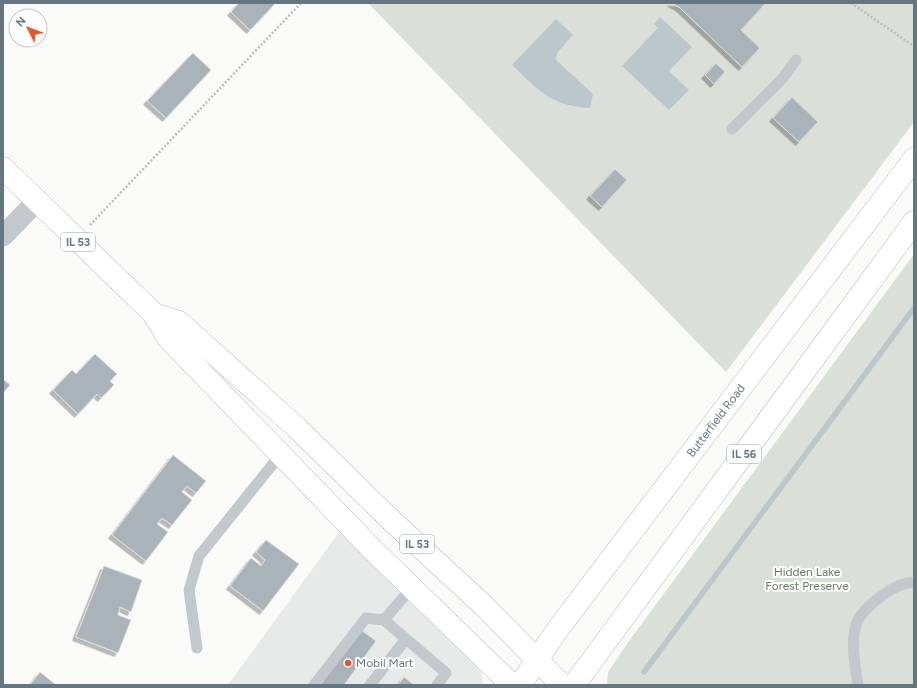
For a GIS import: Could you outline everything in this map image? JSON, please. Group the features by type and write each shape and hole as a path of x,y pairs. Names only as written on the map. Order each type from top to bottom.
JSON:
{"main road":[{"name":"Butterfield Road","path":"520,685 558,629 914,159"},
{"name":"IL 53","path":"3,168 154,314 168,338 373,550 512,685"},
{"name":"IL 56","path":"574,685 914,222"},
{"name":"IL 53","path":"154,314 179,322 297,428 392,521 483,605 562,685"}],"street":[{"path":"3,236 37,201"}],"lane":[{"path":"732,129 782,79 796,60"},
{"path":"197,648 189,590 199,556 281,454"},
{"path":"858,685 854,656 854,636 859,619 871,603 890,590 910,582 914,583"},
{"path":"384,620 412,587"},
{"path":"314,685 366,618 384,620 446,673 437,685"},
{"path":"370,685 406,639"}],"path":[{"path":"76,240 301,3"},
{"path":"851,3 912,45 914,44"}],"shaded area":[{"path":"660,17 692,47 669,71 689,90 669,110 622,66 658,28 654,24"},
{"path":"556,19 573,35 557,53 556,60 593,94 590,108 577,107 555,100 538,89 512,65"},
{"path":"340,531 471,658 481,672 483,685 228,685"}],"green space":[{"path":"368,3 914,3 914,122 726,372"},
{"name":"Hidden Lake Forest Preserve","path":"914,254 914,685 607,685 608,672 629,641"}],"building":[{"path":"239,3 272,3 274,5 250,30 231,12"},
{"path":"671,3 764,3 765,4 741,30 760,48 742,67 679,7"},
{"path":"193,53 211,70 166,118 147,101"},
{"path":"716,63 725,72 714,84 705,75"},
{"path":"792,97 818,122 799,142 773,118"},
{"path":"615,169 627,180 602,207 590,196"},
{"path":"95,354 117,374 110,381 114,385 101,398 97,394 78,414 53,390 72,370 76,374"},
{"path":"3,379 10,385 3,393"},
{"path":"173,455 206,481 196,493 187,486 182,492 192,500 172,525 162,518 157,524 168,532 146,561 112,535"},
{"path":"266,540 299,564 263,611 230,586 251,558 261,566 265,560 256,552"},
{"path":"104,566 142,580 131,612 120,607 118,615 131,620 118,653 76,637"},
{"name":"Mobil Mart","path":"360,629 376,641 344,685 320,685"},
{"path":"40,672 56,685 30,685"},
{"path":"404,677 414,685 398,685"}],"waterway":[{"path":"644,672 914,308"}],"place":[{"name":"Mobil Mart","path":"348,663"}]}
